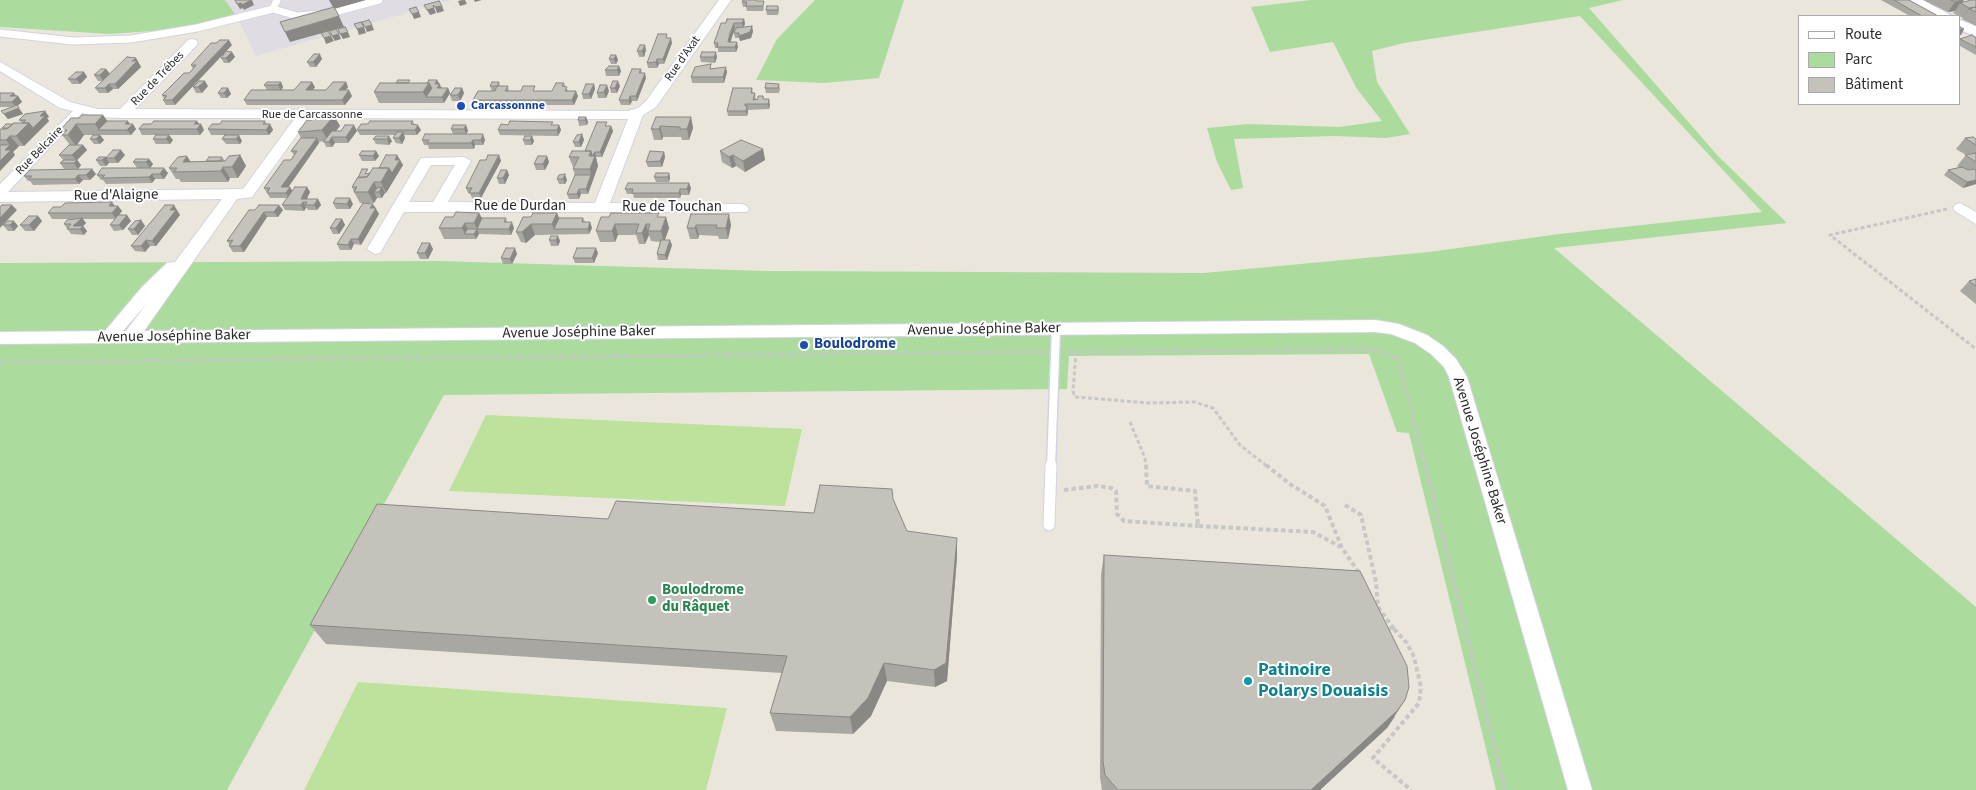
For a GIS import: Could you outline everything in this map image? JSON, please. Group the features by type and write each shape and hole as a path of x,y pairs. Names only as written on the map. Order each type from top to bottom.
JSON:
{"street":[{"name":"Rue d'Axat","path":"636,114 651,104 725,0"},
{"path":"1912,0 1943,15"},
{"path":"1961,24 1976,32"},
{"name":"Rue de Trébes","path":"123,114 192,43"},
{"name":"Rue de Carcassonne","path":"0,66 58,101 80,110 123,114 636,114"},
{"name":"Rue Belcaire","path":"0,192 80,110"},
{"path":"601,208 636,114"},
{"path":"130,337 170,284 188,253 233,194 247,194 304,115"},
{"path":"375,249 426,161 464,161 438,207"},
{"name":"Rue d'Alaigne","path":"0,197 233,194"},
{"path":"1960,208 1976,205"},
{"name":"Rue de Durdan","path":"399,207 601,208"},
{"name":"Rue de Touchan","path":"601,208 742,209"},
{"path":"1960,208 1976,220"},
{"path":"109,337 148,291 188,253"},
{"name":"Avenue Joséphine Baker","path":"0,338 1375,326 1402,331 1437,350 1450,363 1458,377 1580,790"}],"lane":[{"path":"273,9 277,0"},
{"path":"0,33 73,41 131,39 183,31 273,9 297,16 331,13 379,0"},
{"path":"1049,525 1056,329"}],"path":[{"path":"1960,208 1830,235 1976,349"},
{"path":"0,362 1369,349 1398,358 1505,790"},
{"path":"1076,352 1073,391 1075,397 1083,399 1108,398 1150,403 1195,402 1213,408 1240,445 1290,484 1325,506 1342,548 1361,575"},
{"path":"1130,422 1145,458 1147,486 1195,491 1198,526"},
{"path":"1050,490 1073,490 1098,486 1111,488 1116,491 1117,514 1124,521 1313,532 1322,535 1342,548"},
{"path":"1345,505 1361,514 1376,582 1378,608"},
{"path":"1370,591 1378,608 1407,643 1414,657 1421,687 1419,704 1373,758 1411,790"},
{"path":"1371,605 1378,608"},
{"path":"1378,628 1394,629"}],"shaded area":[{"path":"225,0 452,0 256,56 237,17"}],"green space":[{"path":"0,0 225,0 237,17 168,30 109,34 0,27"},
{"path":"815,0 904,0 879,78 823,83 756,80 777,39"},
{"path":"1311,0 1623,0 1589,8 1718,156 1787,223 1554,248 1976,607 1976,790 1496,790 1409,433 1397,432 1369,354 1069,356 1067,389 444,395 227,790 0,790 0,263 439,261 767,271 1204,273 1429,252 1559,234 1762,212 1580,16 1404,43 1372,51 1377,82 1410,134 1386,138 1334,136 1234,139 1243,188 1231,190 1217,162 1207,128 1248,124 1339,127 1382,121 1357,89 1333,42 1270,52 1251,7"},
{"path":"486,415 802,429 785,506 449,491"},
{"path":"358,682 727,708 706,790 304,790"}],"building":[{"path":"235,0 251,0 242,5 241,3 237,4"},
{"path":"743,0 764,1 763,6 746,6 747,2 742,2"},
{"path":"1894,0 1909,0 1936,15 1920,15"},
{"path":"1976,0 1976,7 1969,8 1960,3"},
{"path":"439,1 442,6 435,7 433,5 434,8 427,10 424,5"},
{"path":"767,6 778,6 778,10 766,10"},
{"path":"334,7 339,16 285,32 280,22"},
{"path":"416,7 419,12 412,14 409,9"},
{"path":"1976,7 1976,12 1969,9"},
{"path":"727,19 744,19 742,23 734,23 730,33 728,42 737,42 735,47 717,47 718,43 714,43 721,23 726,23"},
{"path":"369,20 372,25 365,27 362,22"},
{"path":"361,22 364,27 357,29 354,24"},
{"path":"752,26 750,32 739,36 739,33 734,33 736,28"},
{"path":"345,27 348,32 340,34 338,29"},
{"path":"336,29 339,34 332,36 330,31"},
{"path":"328,31 331,36 324,38 321,33"},
{"path":"658,34 667,34 666,38 671,38 663,59 647,63"},
{"path":"1972,35 1976,38 1976,47 1961,40"},
{"path":"220,40 229,40 172,100 163,100 167,96 162,95 184,73 189,73 193,69 196,65 191,65 211,43 216,43"},
{"path":"640,45 645,45 642,51 637,51"},
{"path":"226,51 232,52 226,58 221,58"},
{"path":"702,52 716,52 714,57 700,57"},
{"path":"314,54 320,54 313,62 307,62"},
{"path":"611,55 616,55 614,59 609,59"},
{"path":"127,57 136,58 132,61 137,61 115,84 109,84 105,88 95,88"},
{"path":"711,64 710,69 726,67 723,77 691,77 695,67"},
{"path":"609,66 619,66 617,70 605,70"},
{"path":"101,69 106,69 100,75 94,75"},
{"path":"632,69 641,69 639,73 645,73 636,96 630,96 629,100 619,100"},
{"path":"76,72 84,72 76,79 68,79"},
{"path":"398,80 410,80 408,83 396,83"},
{"path":"429,80 437,80 435,84 440,84 437,88 448,88 442,97 426,97 432,88 427,83"},
{"path":"199,81 205,81 198,87 193,87"},
{"path":"613,81 618,81 615,88 610,88"},
{"path":"267,82 281,82 278,85 264,85"},
{"path":"301,82 312,82 306,90 326,90 333,82 346,82 339,90 349,90 342,100 244,100 251,90 294,90"},
{"path":"492,82 499,82 497,86 490,86"},
{"path":"380,83 429,83 423,92 374,92"},
{"path":"556,83 564,83 562,86 567,87 565,91 576,91 572,100 473,100 478,91 495,91 497,86 508,86 505,91 521,91 523,86 535,86 533,91 552,91"},
{"path":"766,83 779,84 778,88 765,88"},
{"path":"586,84 594,84 589,94 582,94"},
{"path":"600,85 607,85 604,92 597,93"},
{"path":"222,88 228,88 224,93 218,93"},
{"path":"455,88 462,88 458,95 450,95"},
{"path":"733,88 752,88 751,93 755,93 753,100 758,99 758,96 763,96 763,99 769,99 768,104 745,104 747,106 746,111 727,111"},
{"path":"0,93 14,93 10,96 18,96 12,102 0,102"},
{"path":"17,105 19,108 4,114 1,111"},
{"path":"45,111 40,116 45,116 33,128 29,123 23,123 26,120 19,120 25,114"},
{"path":"82,115 103,115 95,124 76,124 68,135 62,135 67,130 60,130 71,118 79,118"},
{"path":"316,116 334,116 322,130 298,132 307,120 312,120"},
{"path":"579,117 586,117 585,120 578,120"},
{"path":"656,117 691,117 687,129 660,126 659,129 651,129"},
{"path":"107,121 128,121 125,124 133,124 127,130 98,130"},
{"path":"154,121 197,121 194,124 201,124 197,129 139,129 143,124 151,124"},
{"path":"222,121 265,121 263,124 270,124 266,130 208,129 212,124 220,124"},
{"path":"370,121 413,121 411,124 418,125 415,130 357,130 361,124 368,124"},
{"path":"510,121 553,122 551,125 559,125 557,130 498,130 501,124 508,125"},
{"path":"597,122 607,122 605,126 611,126 600,152 595,152 592,156 591,151 585,151"},
{"path":"14,123 29,123 16,136 0,140 0,129 7,129"},
{"path":"6,124 13,124 8,128 2,128"},
{"path":"345,125 354,125 346,137 332,137 329,142 323,142 332,131 341,131"},
{"path":"453,125 466,125 464,129 451,129"},
{"path":"397,132 403,132 399,138 393,138"},
{"path":"425,134 483,134 481,140 473,140 471,143 427,143 429,140 422,140"},
{"path":"582,134 579,142 573,142 577,135"},
{"path":"93,135 100,135 96,139 90,139"},
{"path":"156,135 169,135 166,139 153,139"},
{"path":"225,135 239,135 236,139 222,139"},
{"path":"376,136 389,136 387,139 373,139"},
{"path":"525,136 532,136 530,140 523,140"},
{"path":"1973,137 1976,139 1976,145 1965,138"},
{"path":"301,138 317,138 281,187 290,187 286,193 267,193 270,188 264,188 284,160 291,160 297,151 291,151"},
{"path":"741,140 763,149 743,161 733,155 729,157 720,151"},
{"path":"0,145 10,145 5,150 11,150 0,161"},
{"path":"69,145 83,145 72,155 59,155"},
{"path":"113,150 121,150 114,158 106,158"},
{"path":"362,151 376,151 373,156 359,155"},
{"path":"572,151 591,151 589,156 595,156 590,169 573,169 579,157 569,157"},
{"path":"650,151 664,152 660,161 646,162"},
{"path":"1976,153 1976,162 1965,155"},
{"path":"240,155 232,167 223,167 221,171 174,172 177,168 169,168 178,157 187,156 183,162 225,161 229,156"},
{"path":"386,155 397,155 395,160 400,160 392,173 389,168 379,168"},
{"path":"488,155 499,155 479,193 469,193 472,188 466,188 480,160 486,160"},
{"path":"538,156 547,156 543,164 534,164"},
{"path":"99,157 106,157 102,160 96,160"},
{"path":"209,157 222,157 220,161 206,161"},
{"path":"136,159 149,159 146,162 133,162"},
{"path":"64,160 77,160 74,163 60,163"},
{"path":"1962,167 1968,170 1974,169 1976,171 1976,180 1967,182 1948,170"},
{"path":"102,168 164,168 160,174 152,174 149,177 102,178 105,175 97,175"},
{"path":"373,168 389,168 381,182 374,182 368,192 354,192 357,187 352,187 358,177 367,177"},
{"path":"92,169 86,175 78,175 75,179 29,179 32,176 24,176 30,170"},
{"path":"362,169 368,169 365,174 370,173 367,177 358,178"},
{"path":"501,170 507,170 503,178 497,178"},
{"path":"656,173 669,173 668,177 654,177"},
{"path":"565,174 563,179 557,179 559,175"},
{"path":"575,175 591,175 586,189 579,189 577,194 567,194"},
{"path":"628,183 689,183 687,189 680,189 679,193 632,193 633,189 625,189"},
{"path":"295,187 307,187 301,199 318,199 314,205 305,205 307,202 303,202 301,205 282,205"},
{"path":"382,187 379,192 374,192 377,188"},
{"path":"336,198 350,198 347,204 333,203"},
{"path":"112,202 109,206 118,206 112,213 48,213 53,207 61,207 65,203"},
{"path":"363,203 373,204 370,208 376,208 358,239 351,239 348,245 337,244"},
{"path":"2,205 12,205 0,218 0,207"},
{"path":"165,205 174,205 170,210 176,210 152,241 146,240 141,246 131,246"},
{"path":"259,205 279,205 274,212 264,212 240,246 229,246 233,240 227,241 249,210 255,210"},
{"path":"456,212 479,213 474,223 465,223 462,228 439,228 445,217 453,217"},
{"path":"533,213 557,213 552,224 531,224 522,232 516,232 523,217 531,217"},
{"path":"611,213 659,213 657,217 666,217 661,231 648,231 650,224 646,224 642,233 636,233 639,224 615,224 612,231 596,231 601,217 609,217"},
{"path":"691,214 729,214 726,228 716,228 717,225 696,225 695,228 687,228"},
{"path":"118,215 127,215 119,225 110,225"},
{"path":"29,216 38,216 29,225 20,225"},
{"path":"82,218 73,226 83,226 80,229 67,229 71,224 64,224 67,220"},
{"path":"482,218 506,218 504,222 512,222 509,229 477,229"},
{"path":"559,218 583,218 582,222 590,222 588,229 554,229"},
{"path":"336,219 342,219 336,228 330,228"},
{"path":"141,220 134,229 128,229 135,221"},
{"path":"8,221 14,221 10,225 3,225"},
{"path":"467,229 477,229 474,234 465,234"},
{"path":"551,236 558,236 556,240 549,240"},
{"path":"661,240 670,240 665,255 657,254"},
{"path":"422,243 430,243 425,253 417,253"},
{"path":"506,248 515,248 510,259 501,258"},
{"path":"577,248 596,248 592,258 573,258"},
{"path":"1976,279 1976,286 1969,281"},
{"name":"Boulodrome du Râquet","path":"820,485 892,489 893,499 907,531 957,538 946,663 934,670 884,663 868,698 850,717 770,713 787,656 310,625 377,504 608,519 616,501 814,513"},
{"name":"Patinoire Polarys Douaisis","path":"1104,555 1360,571 1407,666 1409,687 1405,700 1397,711 1311,790 1118,790 1105,775 1103,761"}],"place":[{"name":"Carcassonnne","path":"461,106"},
{"name":"Boulodrome","path":"804,345"},
{"name":"Boulodrome du Râquet","path":"652,600"},
{"name":"Patinoire Polarys Douaisis","path":"1248,681"}]}
